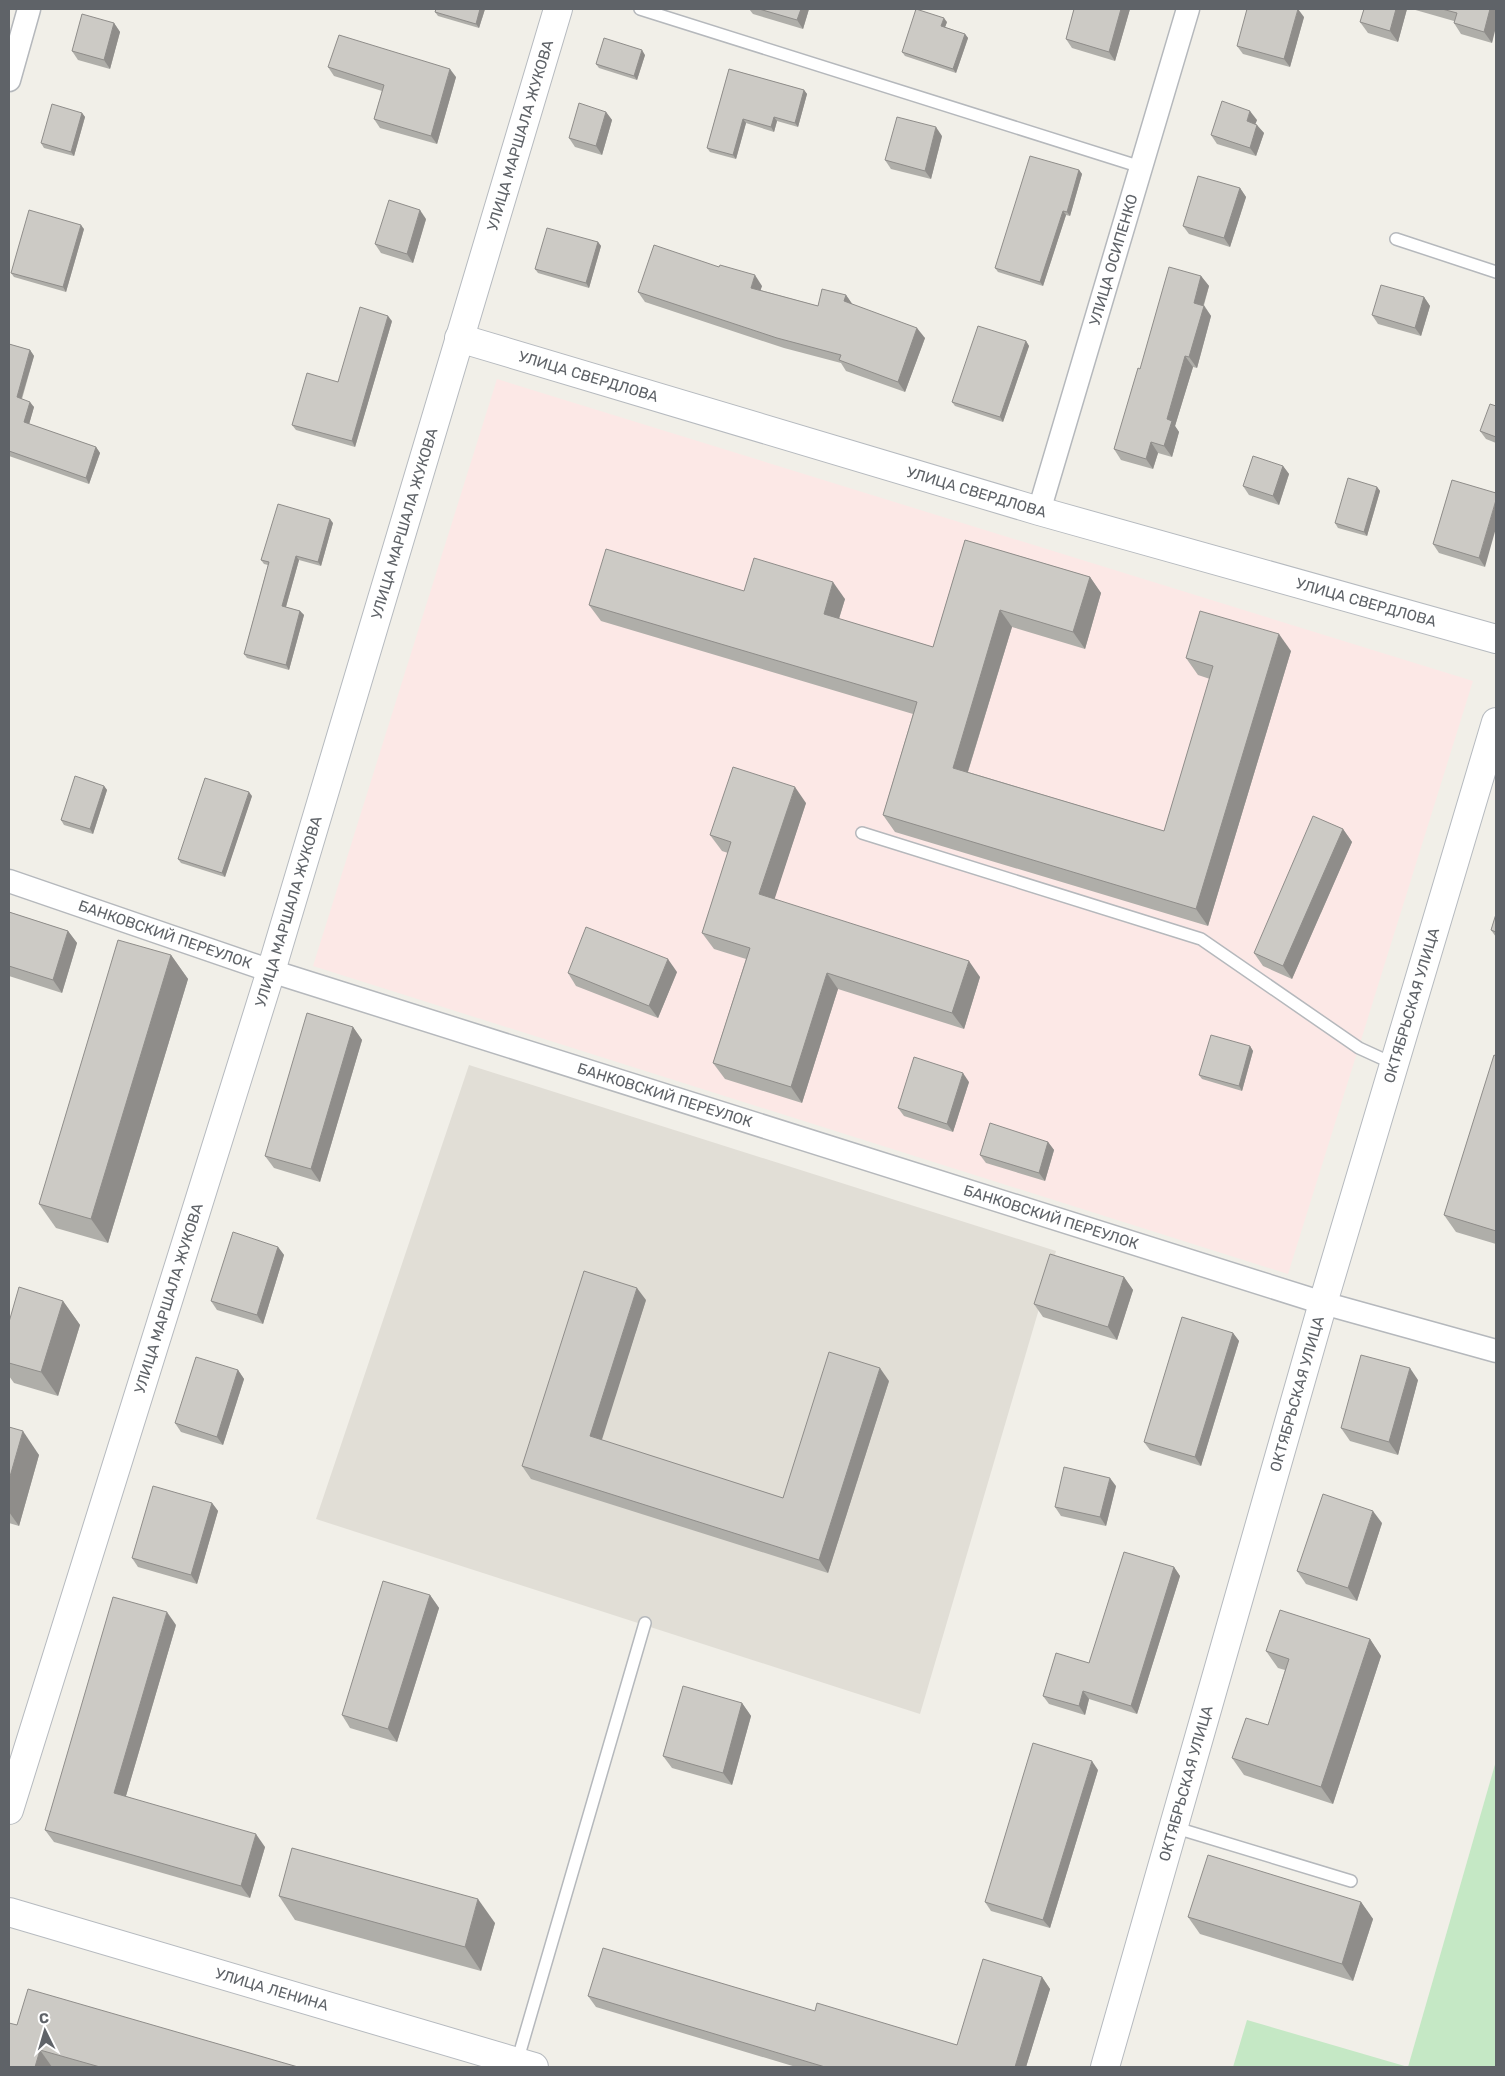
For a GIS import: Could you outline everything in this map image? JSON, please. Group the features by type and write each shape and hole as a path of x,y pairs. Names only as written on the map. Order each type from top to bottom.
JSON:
{"street":[{"path":"9,80 13,49 29,9"},
{"name":"УЛИЦА МАРШАЛА ЖУКОВА","path":"9,1810 271,971 558,9"},
{"name":"УЛИЦА ОСИПЕНКО","path":"1039,511 1188,9"},
{"name":"УЛИЦА СВЕРДЛОВА","path":"459,338 1039,511 1496,639"},
{"name":"ОКТЯБРЬСКАЯ УЛИЦА","path":"1105,2067 1323,1303 1496,722"},
{"name":"БАНКОВСКИЙ ПЕРЕУЛОК","path":"9,881 271,971 1323,1303 1496,1351"},
{"name":"УЛИЦА ЛЕНИНА","path":"9,1912 525,2065"}],"lane":[{"path":"640,9 1141,167"},
{"path":"1396,239 1496,272"},
{"path":"862,833 1201,939 1358,1048 1394,1064"},
{"path":"525,2065 645,1624"},
{"path":"1173,1828 1351,1881"}],"shaded area":[{"path":"497,379 1473,681 1288,1274 313,966"},
{"path":"469,1065 1056,1251 920,1714 316,1519"}],"green space":[{"path":"1496,1761 1496,2067 1408,2067"},
{"path":"1247,2020 1408,2067 1233,2067"}],"building":[{"path":"436,9 480,9 476,24 435,12"},
{"path":"759,9 801,9 797,20"},
{"path":"916,9 944,18 941,26 965,34 953,69 902,52"},
{"path":"1074,9 1121,9 1109,52 1066,39"},
{"path":"1247,9 1298,9 1284,59 1237,46"},
{"path":"1364,9 1396,9 1390,31 1360,22"},
{"path":"1442,9 1490,9 1484,32 1454,23 1457,13"},
{"path":"82,14 114,23 104,60 72,51"},
{"path":"339,35 450,69 431,136 374,119 384,85 328,67"},
{"path":"604,38 642,50 634,76 596,64"},
{"path":"729,69 804,90 795,123 774,117 771,127 743,119 733,155 707,148"},
{"path":"1222,101 1250,111 1247,121 1257,125 1250,148 1211,135"},
{"path":"579,103 606,112 596,146 569,138"},
{"path":"52,104 82,113 71,152 41,143"},
{"path":"897,117 936,127 925,171 885,160"},
{"path":"1030,156 1079,170 1067,212 1063,211 1040,282 995,268"},
{"path":"1198,176 1240,188 1224,238 1183,226"},
{"path":"389,200 420,210 407,254 375,244"},
{"path":"29,210 81,225 63,287 11,273"},
{"path":"547,228 598,242 586,283 535,269"},
{"path":"654,245 719,267 720,265 755,275 751,288 818,306 822,289 846,295 844,301 917,328 898,382 839,360 841,355 777,338 638,292"},
{"path":"1169,267 1201,276 1194,303 1204,306 1189,357 1185,356 1167,419 1172,421 1164,446 1151,442 1146,459 1114,449 1138,368 1140,369"},
{"path":"1381,285 1424,297 1415,328 1372,315"},
{"path":"360,307 388,316 352,441 292,425 307,373 338,382"},
{"path":"978,326 1026,341 1000,417 952,402"},
{"path":"9,344 30,350 17,397 30,402 24,422 96,447 86,478 9,451"},
{"path":"1490,404 1496,406 1496,437 1480,431"},
{"path":"1253,456 1283,466 1273,496 1243,486"},
{"path":"1348,478 1377,487 1364,532 1335,523"},
{"path":"1452,480 1496,493 1496,500 1479,558 1433,544"},
{"path":"278,504 330,519 318,562 296,556 282,606 300,611 286,665 244,654 269,562 261,560"},
{"path":"965,540 1090,577 1073,632 1000,610 953,768 1164,831 1213,666 1186,658 1200,611 1279,634 1196,909 883,815 917,702 589,605 606,549 744,591 754,558 833,582 824,614 933,647"},
{"path":"733,767 795,787 759,894 969,961 952,1013 827,973 791,1087 713,1063 750,948 702,933 731,842 710,835"},
{"path":"75,776 104,786 90,829 61,820"},
{"path":"205,778 249,792 222,873 178,859"},
{"path":"1313,816 1343,829 1283,966 1254,953"},
{"path":"9,912 68,931 53,980 9,966"},
{"path":"1496,914 1496,932 1491,930"},
{"path":"586,927 668,959 649,1006 568,973"},
{"path":"118,940 171,955 91,1219 39,1204"},
{"path":"307,1013 353,1027 311,1169 265,1156"},
{"path":"1211,1035 1250,1046 1239,1086 1199,1075"},
{"path":"1494,1055 1496,1056 1496,1231 1444,1215"},
{"path":"914,1057 963,1073 947,1124 898,1108"},
{"path":"990,1123 1048,1142 1039,1173 980,1155"},
{"path":"233,1232 278,1247 257,1315 211,1301"},
{"path":"1050,1254 1124,1277 1108,1327 1034,1304"},
{"path":"584,1271 637,1288 590,1436 783,1498 829,1352 880,1368 819,1560 522,1466"},
{"path":"19,1287 63,1301 41,1372 9,1363 9,1322"},
{"path":"1182,1317 1233,1333 1195,1457 1144,1442"},
{"path":"1361,1355 1410,1368 1389,1442 1341,1428"},
{"path":"196,1357 238,1370 217,1437 175,1423"},
{"path":"9,1427 23,1431 9,1480"},
{"path":"1064,1467 1110,1478 1100,1517 1055,1507"},
{"path":"153,1486 212,1503 191,1575 132,1558"},
{"path":"1323,1494 1373,1511 1348,1588 1297,1571"},
{"path":"1124,1552 1174,1567 1131,1706 1083,1691 1079,1706 1043,1696 1056,1653 1089,1663"},
{"path":"383,1581 430,1595 388,1729 342,1715"},
{"path":"113,1597 167,1612 114,1793 256,1834 241,1886 45,1830"},
{"path":"1280,1610 1370,1639 1321,1787 1232,1758 1246,1718 1268,1725 1289,1659 1266,1651"},
{"path":"683,1686 742,1703 723,1773 663,1756"},
{"path":"1033,1743 1092,1761 1043,1920 985,1902"},
{"path":"292,1848 478,1899 465,1947 279,1896"},
{"path":"1208,1855 1361,1902 1342,1964 1188,1917"},
{"path":"603,1948 815,2011 817,2003 957,2045 983,1959 1042,1977 1015,2067 825,2067 588,1996"},
{"path":"28,1989 298,2067 100,2067 40,2050 35,2067 9,2067 9,2023 17,2025"}]}
